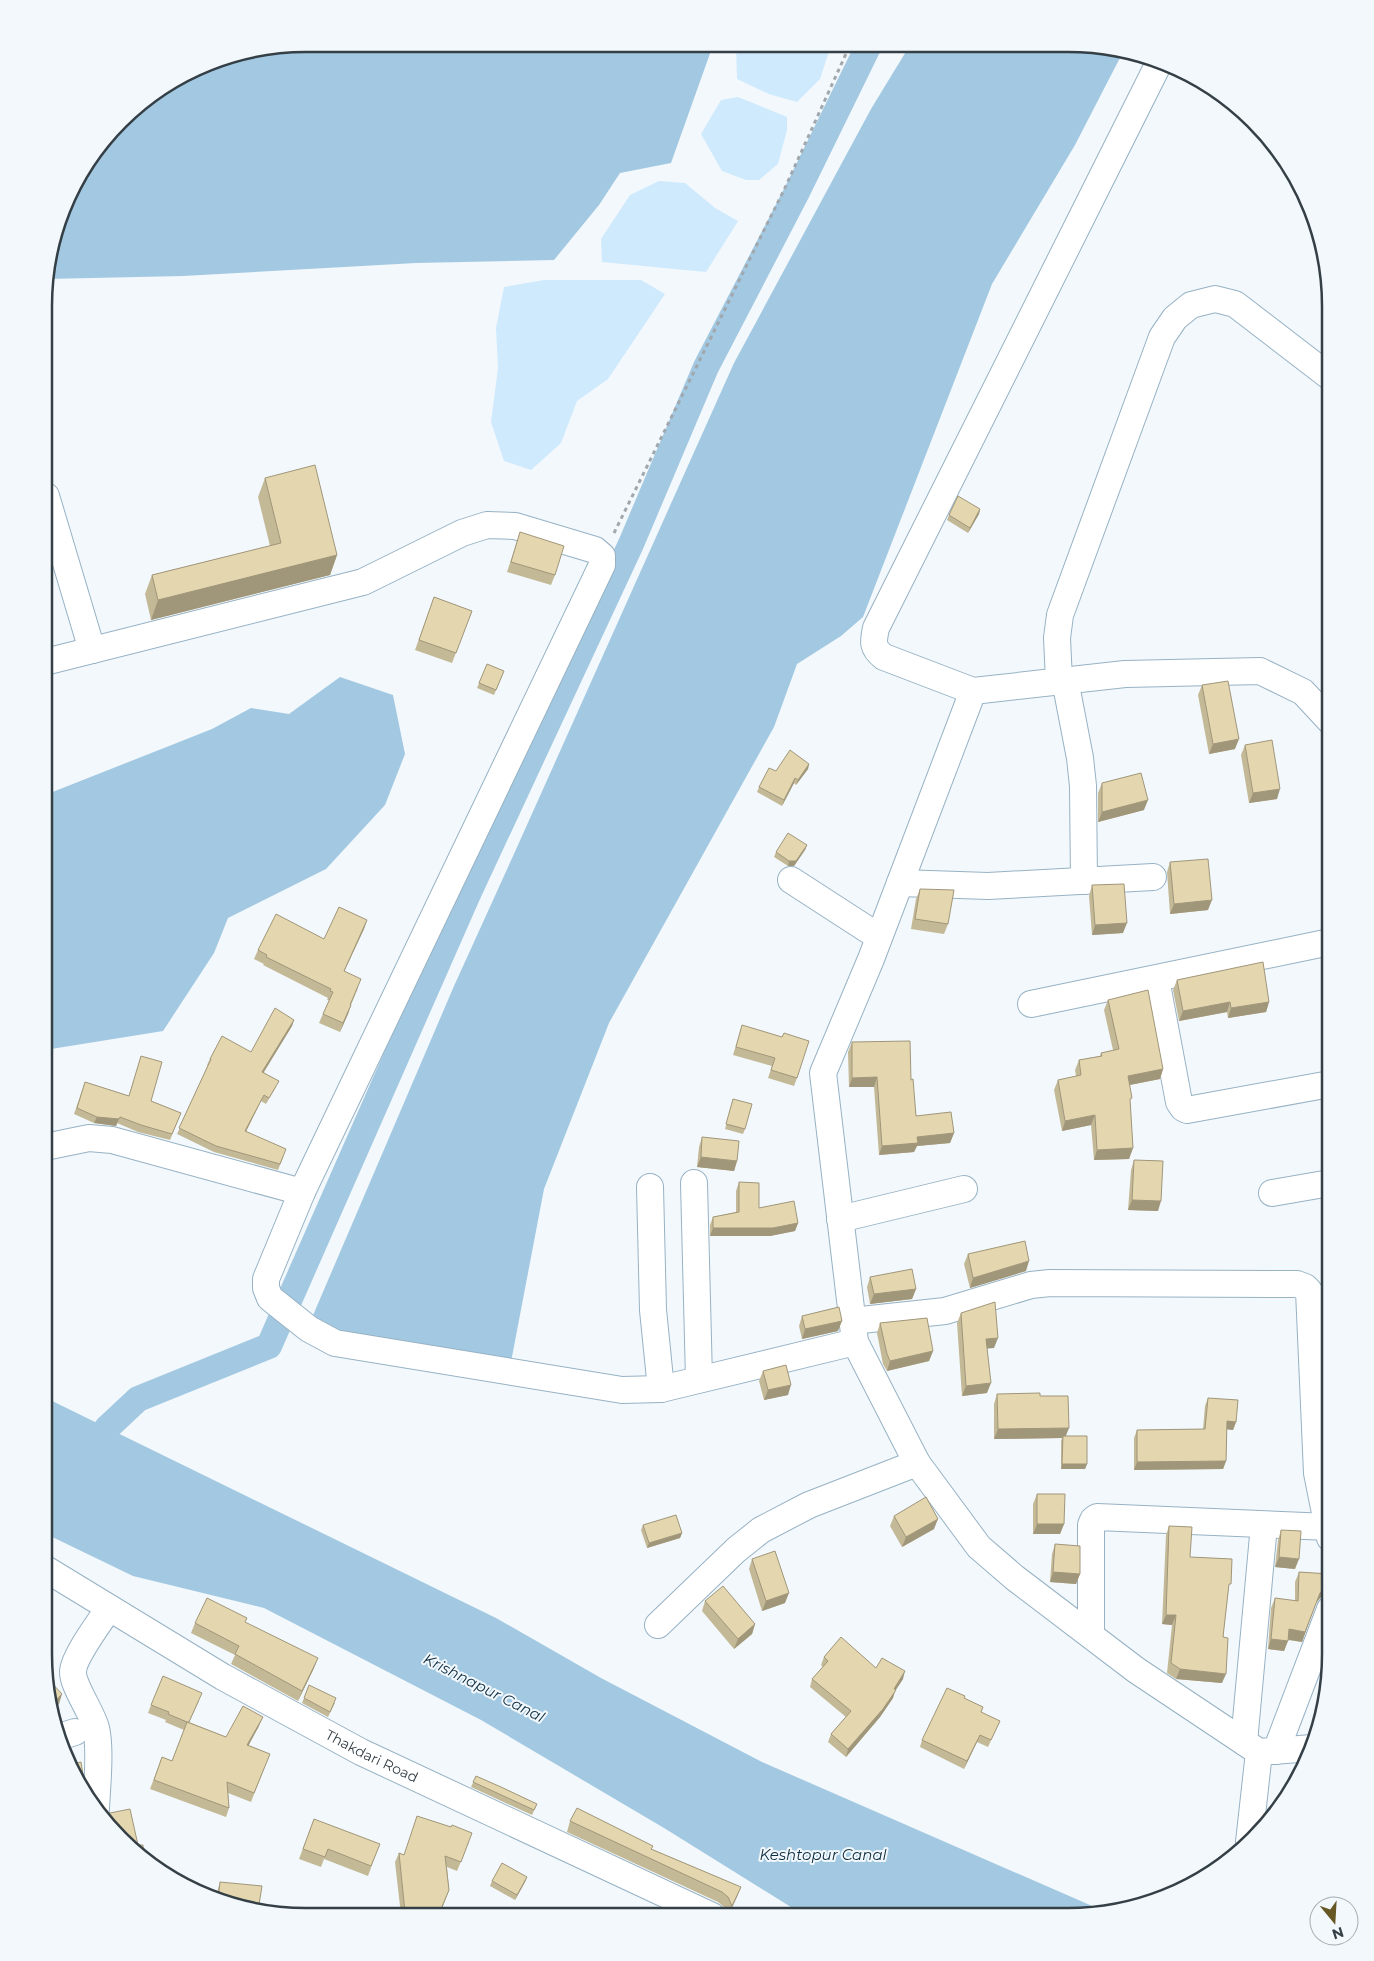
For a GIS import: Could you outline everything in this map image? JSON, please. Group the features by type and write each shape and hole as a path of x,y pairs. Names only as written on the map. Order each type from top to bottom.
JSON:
{"street":[{"path":"1157,69 876,628 873,641 876,651 884,657 973,691 1125,674 1260,670 1303,692 1322,712"},
{"path":"1084,880 1081,767 1062,681 1057,638 1060,615 1162,337 1175,318 1191,305 1215,299 1235,304 1322,371"},
{"path":"52,516 92,650"},
{"path":"52,660 363,582 462,533 487,525 515,526 595,550 602,556 602,565 302,1192 266,1279 266,1288 270,1298 309,1329 335,1343 622,1390 661,1389 699,1380 853,1332 945,1311 1031,1285 1050,1283 1297,1284 1309,1291 1318,1473 1322,1495"},
{"path":"973,691 879,937 822,1073 853,1332 917,1463 979,1547 1015,1578 1136,1670 1260,1748 1304,1748"},
{"path":"900,883 988,886 1153,877"},
{"path":"790,880 879,937"},
{"path":"1031,1004 1322,944"},
{"path":"1156,979 1179,1102 1183,1108 1187,1110 1322,1085"},
{"path":"52,1146 89,1138 112,1140 302,1192"},
{"path":"694,1183 699,1380"},
{"path":"1272,1194 1322,1185"},
{"path":"650,1187 653,1310 661,1389"},
{"path":"840,1219 964,1189"},
{"path":"658,1626 736,1550 761,1530 809,1505 917,1463"},
{"path":"1091,1635 1092,1520 1097,1517 1264,1524 1322,1532"},
{"path":"1251,1830 1260,1748 1264,1524"},
{"name":"Thakdari Road","path":"52,1573 223,1678 361,1752 694,1908"},
{"path":"96,1797 96,1729 91,1714 73,1678 73,1670 77,1658 109,1608"},
{"path":"1260,1748 1322,1625"}],"path":[{"path":"602,556 784,190 847,52"}],"shaded area":[{"path":"736,52 829,52 820,79 797,102 769,94 737,79"},
{"path":"738,97 787,117 787,130 778,164 759,180 746,180 722,171 701,134 721,100"},
{"path":"659,181 685,183 715,208 738,221 706,272 602,262 601,239 630,195"},
{"path":"544,280 641,280 665,294 608,379 577,401 561,443 531,470 504,461 491,422 498,368 496,328 504,287"}],"water":[{"path":"306,52 711,52 671,163 620,173 599,205 554,260 416,263 183,276 54,279 57,257 66,225 79,194 95,165 115,139 139,115 165,95 209,72 257,57"},
{"path":"906,52 1068,52 1120,58 1075,145 992,284 863,617 841,636 797,664 774,727 609,1023 544,1189 511,1362 337,1337 311,1320 454,986 734,363 871,109"},
{"path":"340,677 393,695 405,754 385,805 326,869 228,918 214,953 163,1031 52,1049 52,792 212,729 251,708 289,714"},
{"name":"Keshtopur Canal","path":"52,1401 496,1618 601,1678 762,1762 1094,1907 793,1908 664,1828 481,1720 264,1608 133,1576 52,1537"}],"building":[{"path":"315,465 337,555 158,600 152,575 281,543 265,478"},
{"path":"958,496 980,509 970,528 949,515"},
{"path":"520,532 564,546 555,575 511,562"},
{"path":"434,597 472,611 456,653 419,640"},
{"path":"487,664 504,671 496,690 479,683"},
{"path":"1228,681 1239,739 1213,744 1202,685"},
{"path":"1272,740 1280,789 1253,793 1245,745"},
{"path":"790,750 809,764 798,780 795,778 784,800 759,787 769,768 776,771"},
{"path":"1141,773 1148,800 1102,812 1102,783"},
{"path":"788,833 807,845 796,861 789,861 776,852"},
{"path":"1208,859 1212,900 1174,904 1170,862"},
{"path":"1124,884 1127,923 1095,925 1092,885"},
{"path":"920,889 954,890 948,924 915,919"},
{"path":"339,907 367,920 344,971 361,979 343,1023 323,1014 333,992 330,991 331,989 266,957 267,955 258,950 276,914 324,939"},
{"path":"1263,962 1269,1002 1231,1008 1230,1002 1183,1011 1177,980"},
{"path":"1148,990 1163,1069 1128,1076 1132,1098 1130,1099 1133,1148 1097,1150 1095,1115 1065,1121 1058,1080 1081,1075 1079,1060 1102,1056 1101,1053 1119,1049 1108,1000"},
{"path":"275,1008 294,1020 262,1072 279,1081 269,1098 264,1095 245,1131 286,1149 280,1164 216,1146 179,1128 222,1036 251,1052"},
{"path":"742,1025 782,1037 784,1033 809,1041 797,1078 771,1070 775,1058 736,1047"},
{"path":"910,1041 911,1080 913,1079 916,1116 951,1112 954,1133 917,1137 918,1143 882,1146 877,1077 852,1078 852,1042"},
{"path":"141,1056 162,1062 151,1101 181,1113 172,1134 120,1117 119,1119 97,1117 77,1108 85,1082 129,1096"},
{"path":"733,1099 752,1104 745,1129 726,1124"},
{"path":"702,1137 739,1141 737,1161 701,1157"},
{"path":"1134,1160 1163,1161 1161,1201 1132,1200"},
{"path":"739,1182 759,1183 759,1208 794,1201 798,1223 773,1228 713,1228 713,1217 739,1212"},
{"path":"1025,1241 1029,1261 973,1278 968,1254"},
{"path":"912,1269 916,1289 874,1294 870,1277"},
{"path":"995,1302 998,1338 986,1339 991,1383 966,1386 961,1313"},
{"path":"839,1307 842,1321 805,1329 802,1316"},
{"path":"927,1318 933,1351 890,1361 880,1323"},
{"path":"786,1365 791,1385 768,1390 763,1371"},
{"path":"1040,1393 1040,1396 1068,1396 1069,1428 998,1429 997,1394"},
{"path":"1208,1398 1238,1400 1236,1422 1227,1421 1226,1461 1137,1462 1137,1430 1205,1429"},
{"path":"1063,1436 1087,1436 1087,1464 1062,1464"},
{"path":"1037,1494 1065,1494 1064,1524 1037,1524"},
{"path":"926,1497 938,1519 906,1537 894,1516"},
{"path":"676,1515 682,1533 649,1543 643,1525"},
{"path":"1169,1526 1192,1527 1190,1557 1232,1559 1231,1584 1229,1584 1223,1637 1228,1638 1226,1674 1180,1669 1171,1663 1176,1615 1166,1615"},
{"path":"1281,1530 1301,1531 1299,1559 1279,1557"},
{"path":"1055,1544 1080,1546 1080,1574 1053,1572"},
{"path":"775,1551 789,1593 766,1601 752,1559"},
{"path":"1299,1572 1322,1573 1322,1591 1305,1632 1289,1629 1288,1641 1271,1639 1275,1598 1298,1601"},
{"path":"723,1586 755,1624 738,1639 705,1601"},
{"path":"207,1598 247,1618 245,1622 318,1658 302,1691 235,1654 239,1646 195,1623"},
{"path":"841,1637 876,1668 882,1658 905,1671 894,1689 896,1690 883,1709 848,1749 831,1734 851,1711 812,1679 828,1661 824,1657"},
{"path":"163,1676 202,1693 189,1722 151,1705"},
{"path":"309,1685 336,1698 330,1712 304,1698"},
{"path":"55,1686 62,1694 56,1700"},
{"path":"947,1688 983,1707 981,1712 1000,1721 991,1740 980,1735 967,1761 922,1740"},
{"path":"243,1706 263,1717 247,1745 270,1754 254,1793 227,1782 229,1808 154,1780 162,1757 172,1761 187,1722 226,1737"},
{"path":"81,1762 83,1774 79,1767 77,1763"},
{"path":"476,1776 537,1804 534,1810 473,1782"},
{"path":"577,1808 653,1846 651,1849 741,1887 732,1906 728,1897 722,1892 570,1821"},
{"path":"130,1809 138,1845 115,1822 108,1813"},
{"path":"417,1816 451,1827 452,1825 472,1833 461,1862 445,1856 449,1890 441,1908 405,1908 399,1853 404,1855"},
{"path":"314,1819 380,1844 371,1866 328,1849 325,1857 303,1849"},
{"path":"502,1863 527,1877 517,1895 492,1881"},
{"path":"220,1882 262,1886 259,1904 219,1893"}],"waterway":[{"path":"107,1428 138,1399 269,1346 468,894 631,544 706,367 797,192 866,52"}],"water label":[{"name":"Krishnapur Canal","path":"484,1688"}]}
